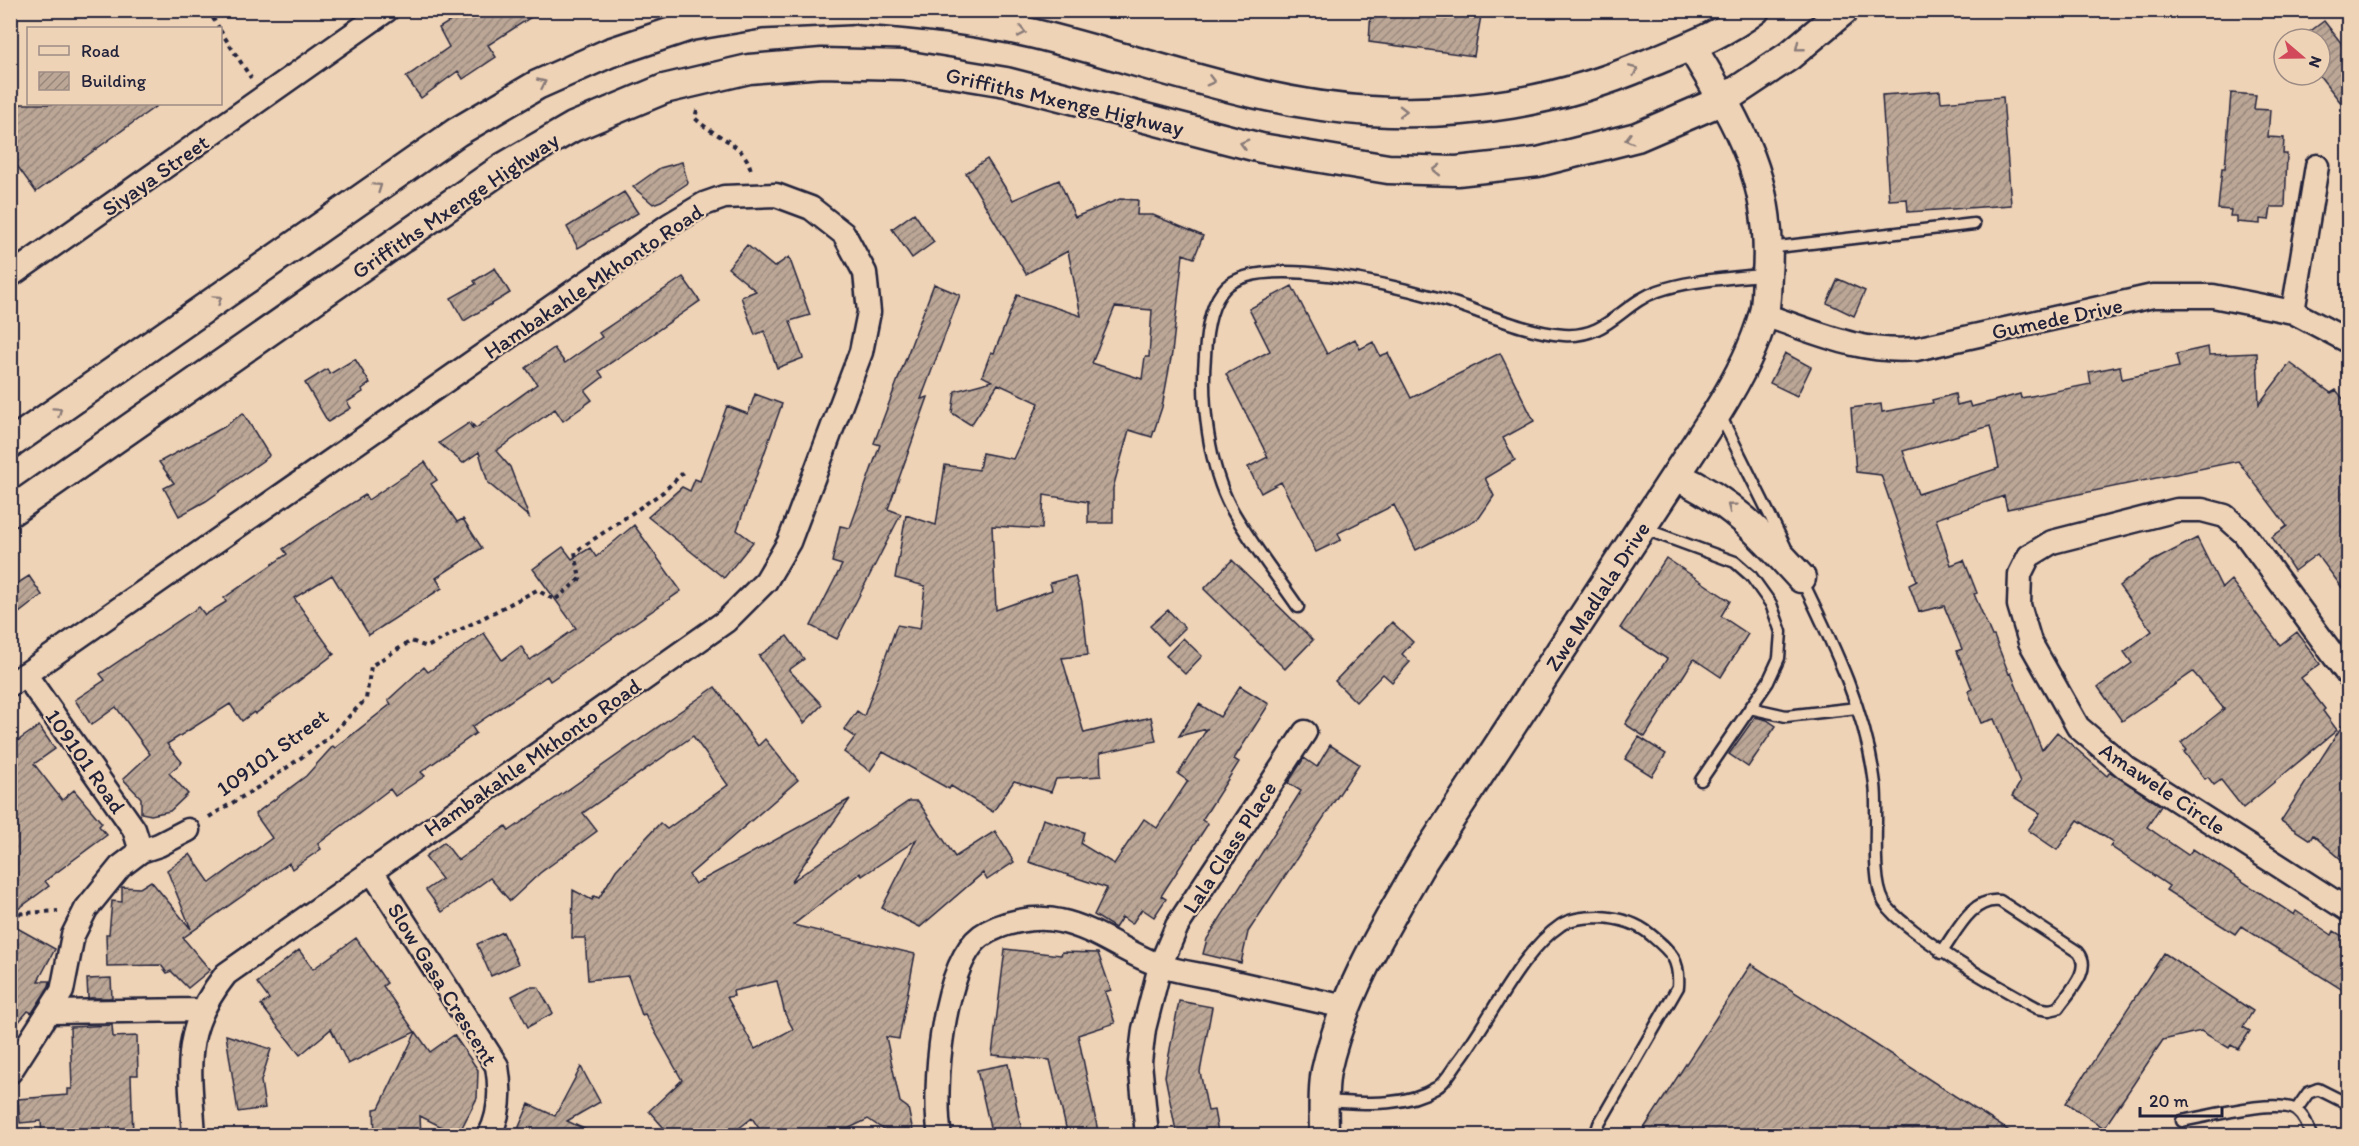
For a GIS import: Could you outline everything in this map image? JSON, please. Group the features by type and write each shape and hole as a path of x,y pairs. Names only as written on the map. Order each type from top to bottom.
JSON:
{"street":[{"path":"10,444 457,132 537,85 609,53 690,26 761,14 850,10"},
{"path":"860,10 938,15 1034,34 1277,98 1370,111 1440,110 1530,102 1609,81 1691,46 1755,10"},
{"name":"Griffiths Mxenge Highway","path":"10,512 504,167 573,127 664,89 748,69 812,64 903,65 1006,82 1261,148 1388,169 1457,171 1538,162 1637,137 1723,100 1789,56 1844,10"},
{"name":"Siyaya Street","path":"10,276 381,12"},
{"name":"Zwe Madlala Drive","path":"1324,1136 1326,1073 1345,1006 1383,929 1424,859 1736,382 1764,315 1768,261 1761,183 1743,138 1691,46"},
{"path":"2293,312 2317,166"},
{"name":"Hambakahle Mkhonto Road","path":"16,677 669,225 704,204 724,197 776,195 811,208 844,234 865,273 868,312 861,352 789,542 766,581 726,621 226,974 200,1010 192,1040 190,1066 194,1136"},
{"name":"Gumede Drive","path":"1764,315 1854,346 1887,351 1916,349 2153,297 2213,297 2293,312 2349,341"},
{"path":"1676,476 1715,495 1757,528 1801,578"},
{"name":"Amawele Circle","path":"2347,669 2244,533 2225,516 2202,510 2177,510 2052,542 2030,556 2020,574 2019,604 2030,642 2078,727 2125,767 2349,910"},
{"name":"109101 Road","path":"16,677 134,829 141,851"},
{"name":"Lala Class Place","path":"1147,1136 1140,1062 1144,1029 1160,966 1177,926 1305,732"},
{"path":"10,1072 62,991 73,935 86,909 120,867 141,851 159,846 188,830"},
{"name":"Slow Gasa Crescent","path":"371,870 497,1066 501,1089 495,1126 489,1136"},
{"path":"940,1136 938,1084 950,990 962,962 980,937 1011,923 1036,919 1059,920 1083,928 1160,966 1345,1006"},
{"path":"49,1012 200,1010"}],"lane":[{"path":"1299,607 1231,507 1209,444 1203,382 1205,344 1214,306 1227,286 1254,273 1303,272 1379,284 1440,299 1540,331 1566,335 1587,333 1605,327 1656,291 1768,261 1974,224"},
{"path":"1718,411 1801,578 1847,679 1867,737 1876,786 1879,885 1883,901 1893,914 1941,953 2037,1008 2049,1010 2058,1008 2084,968 2084,958 2078,952 2000,901 1988,899 1976,905 1941,953"},
{"path":"1641,528 1735,562 1751,576 1771,604 1781,632 1779,658 1768,682 1701,780"},
{"path":"1750,708 1786,716 1857,708"},
{"path":"1325,1101 1380,1104 1413,1099 1438,1087 1467,1050 1536,947 1562,924 1587,917 1614,918 1640,926 1668,950 1680,968 1678,987 1599,1124 1595,1136"},
{"path":"2296,1110 2308,1093 2318,1089 2349,1104"},
{"path":"2182,1121 2278,1105 2296,1110 2305,1120 2311,1136"}],"path":[{"path":"208,10 219,27"},
{"path":"222,32 264,97"},
{"path":"707,79 695,118 740,148 749,160 756,195"},
{"name":"109101 Street","path":"188,830 265,783 326,740 366,699 371,666 411,640 427,647 537,591 555,600 580,579 575,552 663,492 686,471"},
{"path":"10,914 86,909"}],"building":[{"path":"468,10 542,10 488,45 496,57 463,79 458,71 421,98 406,77 449,47 439,28"},
{"path":"1371,10 1482,10 1474,56 1369,42"},
{"path":"2324,21 2329,27 2316,27"},
{"path":"2332,31 2349,53 2349,113 2328,87 2332,87"},
{"path":"1940,91 1941,102 2003,97 2011,205 1908,212 1907,199 1889,200 1882,95"},
{"path":"2231,93 2256,95 2254,109 2270,110 2268,137 2284,138 2283,154 2287,154 2285,207 2271,207 2269,220 2260,219 2260,224 2237,222 2237,216 2230,216 2231,210 2218,209 2222,168 2225,168"},
{"path":"10,104 158,105 36,192 10,156"},
{"path":"987,159 1013,200 1059,180 1075,217 1120,199 1138,200 1137,215 1153,215 1203,236 1194,258 1183,254 1172,353 1162,407 1152,437 1129,430 1113,488 1113,523 1088,523 1088,502 1044,495 1042,529 992,526 996,610 1052,590 1050,583 1075,576 1082,602 1088,655 1062,658 1084,733 1151,717 1156,741 1100,753 1101,776 1056,779 1051,792 1014,781 993,812 951,786 949,789 883,752 870,771 844,752 855,737 844,729 857,711 864,716 897,625 920,629 925,586 895,578 906,515 936,525 945,465 979,470 982,453 1013,459 1039,403 998,384 971,425 952,413 955,391 992,381 982,376 991,352 994,353 1017,295 1081,316 1068,251 1026,274 966,173","holes":["1115,307 1152,310 1149,357 1145,357 1142,379 1092,363"]},
{"path":"682,162 688,183 661,201 653,204 633,187 660,168"},
{"path":"624,192 638,213 578,248 567,227"},
{"path":"914,213 934,242 912,258 892,229"},
{"path":"747,245 774,267 789,257 810,315 790,321 803,358 777,368 764,331 755,335 741,297 756,291 728,268"},
{"path":"495,268 510,293 464,321 451,298 476,284 474,281"},
{"path":"683,277 700,301 599,371 603,377 585,391 592,400 563,421 555,409 496,451 510,467 529,517 488,483 479,452 463,463 439,443 469,423 473,430 472,424 476,428 537,384 526,368 554,348 565,363 602,337 599,333"},
{"path":"1838,279 1865,291 1854,316 1827,303"},
{"path":"934,284 960,295 921,399 928,397 888,509 901,514 837,639 811,626 842,565 832,562 840,526 850,528 880,445 874,443"},
{"path":"1292,286 1327,354 1355,339 1360,349 1373,342 1380,356 1388,353 1411,398 1500,353 1534,421 1503,438 1515,460 1485,478 1494,496 1479,518 1416,550 1394,505 1338,533 1341,540 1316,552 1281,482 1261,493 1248,467 1268,457 1226,374 1270,351 1249,309"},
{"path":"2208,347 2209,355 2257,353 2259,404 2290,363 2331,393 2336,390 2349,406 2349,597 2317,554 2294,571 2272,537 2287,526 2238,461 2007,509 2004,496 1936,519 1951,565 1964,560 1977,593 1974,594 2009,674 2011,673 2042,750 2057,732 2107,776 2110,772 2161,806 2147,827 2188,855 2193,849 2294,915 2296,911 2332,935 2334,931 2349,940 2349,994 2241,926 2235,934 2166,890 2169,886 2110,846 2113,842 2078,820 2057,850 2028,830 2040,813 2012,796 2020,783 1994,719 1981,723 1968,691 1972,689 1957,651 1962,649 1944,606 1919,612 1909,585 1917,581 1881,475 1856,472 1851,408 1881,404 1882,412 1933,403 1932,400 1955,394 1957,405 1969,402 1971,407 2020,394 2021,398 2091,384 2089,372 2120,366 2122,379 2179,367 2176,354","holes":["1990,426 1999,468 1918,494 1903,451"]},
{"path":"1785,353 1811,367 1797,396 1770,383"},
{"path":"355,359 370,383 362,389 363,392 347,402 351,408 328,422 305,383 327,369 330,374"},
{"path":"755,394 782,404 737,530 753,542 724,578 648,517 682,487 690,491 695,479 700,481 727,406 748,414"},
{"path":"243,413 269,455 268,457 206,501 179,516 164,488 174,483 159,462 224,427"},
{"path":"425,462 437,480 431,484 457,522 463,519 482,548 436,578 442,588 369,635 332,575 294,598 334,654 255,714 254,712 242,721 230,704 167,744 182,762 169,773 188,794 170,811 151,815 141,813 141,798 123,779 150,754 116,707 91,725 75,700 105,680 100,674 199,607 205,615 226,602 224,598 287,554 283,549 313,528 365,495 368,500"},
{"path":"634,525 681,591 550,681 547,676 472,727 476,733 421,772 425,776 395,796 390,789 318,844 321,849 292,869 289,863 183,938 210,970 188,988 171,971 167,973 161,965 107,966 106,934 109,934 112,901 122,902 122,887 140,888 151,881 191,929 167,870 190,854 210,883 272,838 255,814 306,776 333,746 335,748 391,704 388,700 424,667 428,672 484,633 502,660 521,646 530,660 576,628 533,569 563,547 572,559 590,548 596,557"},
{"path":"2197,538 2222,588 2231,580 2280,645 2297,632 2320,664 2301,678 2325,709 2323,711 2337,730 2243,808 2221,780 2214,785 2208,777 2205,779 2184,752 2187,750 2181,743 2224,709 2193,672 2122,721 2098,687 2132,663 2124,652 2152,631 2119,586 2151,562"},
{"path":"1666,558 1730,601 1721,616 1748,634 1721,677 1694,659 1645,737 1625,724 1667,659 1620,628"},
{"path":"1232,560 1313,640 1285,669 1204,589"},
{"path":"29,576 42,595 10,620 10,588"},
{"path":"1168,610 1185,628 1168,645 1150,626"},
{"path":"1392,622 1413,642 1402,654 1410,662 1392,682 1383,674 1356,702 1335,681"},
{"path":"787,636 804,659 789,670 822,705 804,723 759,656"},
{"path":"1183,638 1202,656 1185,674 1166,656"},
{"path":"1240,686 1269,704 1234,759 1239,762 1202,820 1208,824 1161,896 1166,899 1154,917 1142,909 1132,924 1122,917 1115,928 1094,915 1107,888 1029,862 1043,819 1084,832 1081,844 1114,864 1144,819 1157,828 1188,781 1178,774 1207,729 1179,736 1199,704 1220,717"},
{"path":"715,687 758,746 765,739 798,780 689,875 695,884 850,799 791,882 909,801 918,801 955,857 995,831 1014,862 987,880 983,873 920,927 882,908 916,840 862,876 860,873 793,925 915,954 899,1039 886,1037 900,1102 908,1108 914,1136 893,1136 868,1119 833,1136 764,1136 752,1118 729,1136 671,1136 649,1111 682,1080 645,1014 642,1015 628,976 588,980 585,938 572,938 573,890 592,900 594,896 599,898 616,870 660,823 667,829 728,785 693,736 583,813 597,831 540,873 510,901 490,878 442,912 426,890 442,879 425,857 444,842 458,860 506,826 509,831","holes":["777,981 785,1014 793,1029 755,1049 727,997 734,996 733,991"]},
{"path":"2349,715 2349,866 2313,835 2310,840 2281,821"},
{"path":"1755,717 1767,720 1776,726 1748,767 1729,754"},
{"path":"39,726 55,749 34,764 62,800 74,790 102,823 99,826 107,835 45,881 49,886 10,915 10,735 16,742"},
{"path":"1639,737 1666,754 1652,776 1625,759"},
{"path":"1330,745 1359,764 1248,932 1241,963 1203,954 1207,939 1301,791 1288,783 1304,758 1317,767"},
{"path":"10,924 55,949 38,981 50,981 49,986 32,1013 28,1011 10,1032"},
{"path":"503,932 518,964 491,976 477,944"},
{"path":"356,938 387,983 383,986 415,1032 348,1064 331,1029 300,1055 261,1005 269,999 257,983 299,950 313,969"},
{"path":"1005,949 1061,955 1062,952 1098,953 1111,990 1105,992 1115,1023 1078,1035 1099,1136 1068,1136 1050,1060 992,1055"},
{"path":"2164,953 2253,1011 2243,1027 2250,1031 2238,1049 2231,1045 2229,1048 2201,1031 2163,1040 2104,1128 2066,1103"},
{"path":"1751,964 2017,1136 1639,1136"},
{"path":"111,978 112,998 88,998 87,979"},
{"path":"529,987 538,987 553,1013 528,1027 512,996"},
{"path":"1179,1001 1212,1007 1200,1072 1208,1111 1214,1110 1218,1132 1177,1136 1165,1076"},
{"path":"112,1025 113,1037 137,1036 138,1075 131,1075 133,1136 42,1136 41,1121 20,1123 18,1099 68,1095 68,1089 72,1089 70,1027"},
{"path":"416,1032 430,1052 454,1035 478,1070 477,1098 458,1135 420,1116 421,1136 375,1136 374,1109 379,1108"},
{"path":"226,1035 271,1049 261,1081 265,1108 238,1112"},
{"path":"1008,1064 1023,1136 992,1136 977,1070"},
{"path":"581,1067 600,1102 567,1121 599,1136 515,1136 529,1104 555,1116"}]}
